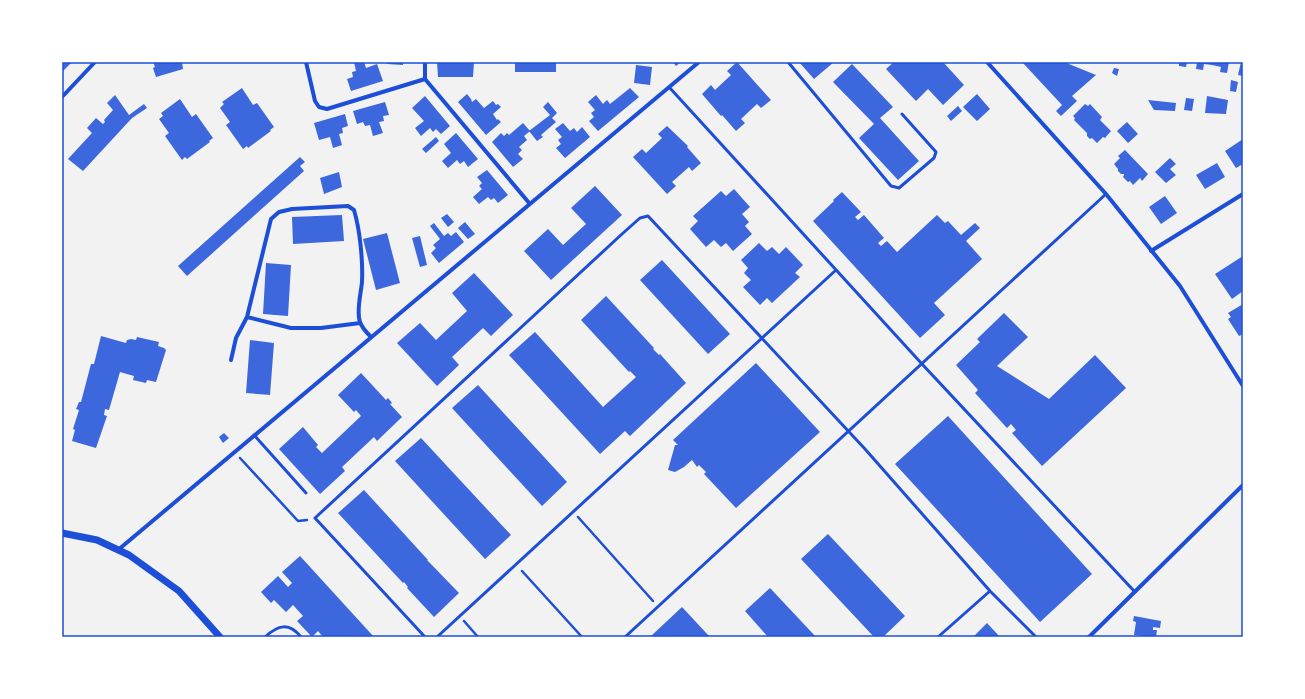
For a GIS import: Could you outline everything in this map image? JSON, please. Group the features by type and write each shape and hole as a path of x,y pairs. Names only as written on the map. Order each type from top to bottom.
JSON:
{"street":[{"path":"62,97 95,62"},
{"path":"306,62 315,101 319,107 327,110 425,79"},
{"path":"425,62 425,79 530,204"},
{"path":"118,550 698,62"},
{"path":"987,62 1106,194 1150,251 1180,286 1243,386"},
{"path":"1150,251 1243,194"},
{"path":"231,360 236,338 247,317 271,219 279,212 292,209 348,206 354,210 362,264 362,282 358,316 360,323 371,337"},
{"path":"247,317 291,328 321,328 360,323"},
{"path":"1089,637 1243,485"},
{"path":"62,533 98,540 129,555 179,591 220,637"}],"lane":[{"path":"788,62 891,186 899,188 934,158 936,152 902,114"},
{"path":"669,87 922,364 1135,592"},
{"path":"625,637 1106,194"},
{"path":"425,637 315,518 622,234 640,218 648,216 848,431 990,591 1036,637"},
{"path":"437,637 836,270"},
{"path":"254,435 306,493"},
{"path":"938,637 990,591"},
{"path":"265,637 273,630 281,627 288,627 295,630 301,637"}],"path":[{"path":"234,452 298,521 315,518"},
{"path":"573,512 658,607"},
{"path":"516,564 582,637"},
{"path":"460,616 478,637"}],"building":[{"path":"62,62 72,62 62,72"},
{"path":"153,62 182,62 183,69 156,77"},
{"path":"354,62 364,62 366,68 377,64 383,81 351,91 347,79 353,77 352,72 356,71"},
{"path":"387,62 403,62 403,65 387,64"},
{"path":"437,62 474,62 473,77 438,77"},
{"path":"515,62 556,62 556,72 515,72"},
{"path":"673,62 681,62 676,66"},
{"path":"737,62 771,100 761,108 757,104 741,119 745,123 736,131 702,94 711,85 715,90 731,75 727,71"},
{"path":"799,62 834,62 814,79"},
{"path":"894,62 943,62 964,85 943,105 928,89 916,101 886,69"},
{"path":"1022,62 1064,62 1096,75 1072,96 1077,101 1061,116 1056,111 1062,105"},
{"path":"1179,62 1187,62 1186,67 1179,66"},
{"path":"1197,62 1229,62 1227,73 1220,72 1221,67 1212,65 1204,64 1203,70 1196,69"},
{"path":"1241,62 1243,62 1243,76 1238,75"},
{"path":"852,64 893,107 880,118 919,161 898,180 859,138 874,124 833,82"},
{"path":"636,65 652,67 650,85 634,83"},
{"path":"1114,68 1119,69 1117,76 1112,73"},
{"path":"1231,80 1238,82 1236,92 1230,91"},
{"path":"242,88 253,105 257,103 274,127 270,130 271,131 248,148 247,146 243,149 226,125 230,122 220,108 224,104 222,102"},
{"path":"630,88 639,97 598,131 589,121 594,117 591,113 595,110 588,102 596,95 603,104 607,100 610,104"},
{"path":"467,94 472,102 476,99 484,108 493,101 496,105 498,104 501,107 493,114 497,120 498,119 501,122 486,135 458,102"},
{"path":"977,94 990,109 977,121 963,107"},
{"path":"115,95 129,115 144,104 147,108 132,118 83,171 68,159 92,133 87,128 96,118 103,124 105,122 104,120 113,110 107,103"},
{"path":"425,96 450,126 441,134 436,129 433,132 430,128 421,136 415,128 424,121 412,108"},
{"path":"1207,96 1228,100 1226,114 1205,113"},
{"path":"1186,98 1194,99 1192,111 1184,110"},
{"path":"180,99 192,117 196,114 213,138 209,141 210,142 187,159 185,157 182,160 165,136 169,133 159,119 163,116 161,113"},
{"path":"1148,100 1176,103 1175,111 1154,110"},
{"path":"385,102 389,115 383,116 384,121 379,122 383,133 373,136 370,125 365,126 363,122 357,124 353,111"},
{"path":"548,102 557,113 552,118 556,122 541,135 543,137 537,141 529,131 550,115 543,107"},
{"path":"1085,104 1088,106 1090,104 1102,117 1100,120 1111,131 1105,138 1103,137 1097,143 1092,138 1090,139 1087,136 1087,133 1074,120 1075,118 1073,116"},
{"path":"958,106 962,111 951,121 947,116"},
{"path":"345,114 348,126 342,128 343,133 339,134 342,145 333,148 330,137 319,140 314,123"},
{"path":"1127,122 1138,134 1128,143 1117,131"},
{"path":"523,123 530,131 524,136 527,140 519,147 522,150 518,154 523,159 513,167 492,142 501,133 504,136 507,133 509,135"},
{"path":"563,123 570,131 574,128 577,132 582,127 590,137 565,158 556,148 561,144 558,140 562,137 555,129"},
{"path":"667,126 688,146 687,147 701,163 692,171 689,167 672,182 676,186 667,194 633,157 642,149 646,153 662,138 658,134"},
{"path":"456,133 478,159 468,167 464,161 460,164 457,160 448,168 442,161 451,153 444,144"},
{"path":"436,137 439,141 426,153 422,149"},
{"path":"1243,139 1243,164 1236,168 1225,151"},
{"path":"1125,150 1148,174 1142,181 1140,178 1133,185 1130,181 1128,182 1123,177 1124,174 1121,174 1118,171 1114,164 1120,158 1118,156"},
{"path":"300,157 305,162 300,166 304,171 187,276 178,266"},
{"path":"1170,158 1176,164 1170,169 1176,175 1166,183 1155,172"},
{"path":"1217,163 1225,177 1205,189 1196,175"},
{"path":"487,170 508,195 498,203 494,198 491,200 488,197 479,204 473,197 482,189 479,186 482,183 477,177"},
{"path":"339,172 342,187 324,194 320,178"},
{"path":"595,186 622,215 551,280 524,251 548,229 563,245 586,224 571,208"},
{"path":"734,189 750,207 742,214 749,222 745,226 752,234 733,251 726,243 721,247 714,240 706,247 690,229 698,221 693,216 721,191 726,196"},
{"path":"842,192 861,212 855,217 858,220 864,215 884,238 878,243 881,246 887,241 897,252 937,215 945,223 948,221 961,235 975,223 980,228 966,241 982,259 934,303 945,315 920,338 813,221"},
{"path":"1165,196 1177,213 1161,224 1149,207"},
{"path":"447,214 454,222 448,227 441,218"},
{"path":"342,215 344,241 293,244 292,217"},
{"path":"465,222 475,234 468,239 458,228"},
{"path":"434,223 444,236 448,233 451,236 456,232 464,242 439,263 431,253 436,248 433,245 440,239 430,226"},
{"path":"387,233 400,283 376,290 363,239"},
{"path":"420,236 427,265 420,267 412,238"},
{"path":"759,243 767,251 772,247 779,254 786,247 803,265 795,273 800,277 772,303 767,298 760,305 743,287 751,280 744,273 748,268 741,260"},
{"path":"1243,256 1243,291 1232,299 1215,274"},
{"path":"662,260 730,334 708,354 640,280"},
{"path":"266,263 291,265 288,316 263,314"},
{"path":"474,273 513,315 491,336 483,328 452,357 459,365 437,386 397,343 420,323 436,340 467,311 452,293"},
{"path":"606,296 654,348 653,349 659,355 660,354 686,383 630,436 625,431 600,454 509,355 535,332 603,407 636,377 630,371 629,372 581,320"},
{"path":"1243,304 1243,334 1239,336 1228,319 1231,317 1228,313"},
{"path":"1004,313 1028,337 997,366 1049,399 1095,355 1126,388 1042,466 1012,433 1016,430 1011,424 1007,428 975,393 978,390 956,365 980,342 977,339"},
{"path":"101,336 126,343 127,340 136,340 137,337 159,342 158,346 166,350 156,382 147,380 146,383 133,380 134,376 120,372 109,410 105,409 104,415 107,416 96,448 72,441 75,430 73,429 79,410 76,409 79,402 81,402 91,364 94,364"},
{"path":"250,340 274,343 270,395 246,393"},
{"path":"756,363 820,432 736,508 704,474 706,472 699,465 697,467 692,460 675,472 668,470 675,445 678,445 673,440"},
{"path":"361,373 386,400 388,398 392,403 390,404 402,417 377,441 374,437 342,467 345,471 320,494 279,449 303,427 318,445 316,447 322,453 361,416 356,410 354,412 338,395"},
{"path":"478,385 567,482 542,506 452,408"},
{"path":"948,416 1092,574 1040,622 895,464"},
{"path":"224,433 229,438 223,443 219,437"},
{"path":"421,438 511,535 485,559 395,461"},
{"path":"364,490 459,593 434,617 407,588 408,587 404,582 403,583 338,513"},
{"path":"828,534 905,616 883,637 874,637 801,559"},
{"path":"300,556 374,637 323,637 318,631 312,637 297,621 303,616 293,605 286,612 274,600 271,603 261,592 278,576 288,587 292,583 282,572"},
{"path":"770,588 816,637 768,637 745,611"},
{"path":"682,607 709,636 708,637 650,637"},
{"path":"1134,616 1161,621 1160,628 1153,627 1153,630 1157,630 1156,637 1134,635 1136,622 1133,621"},
{"path":"987,623 1000,637 973,637"}]}
